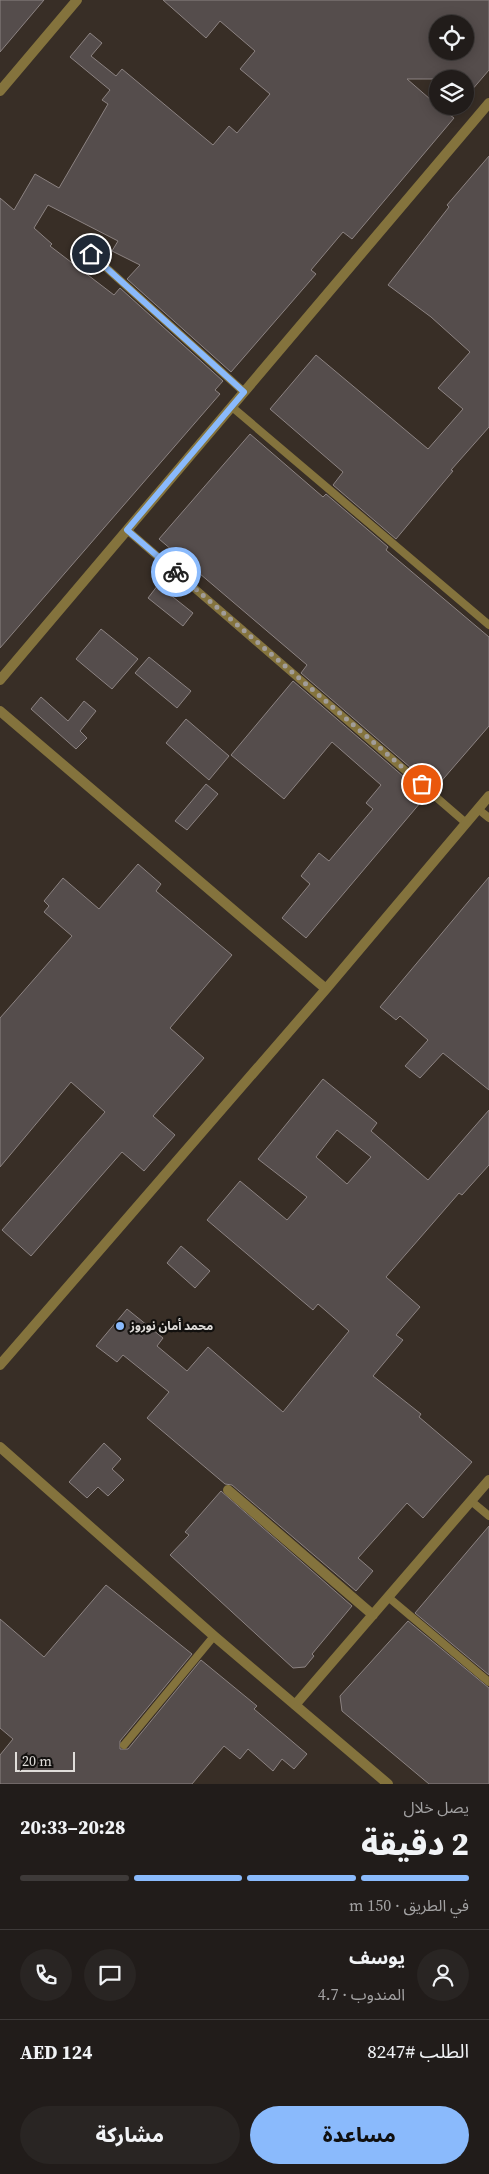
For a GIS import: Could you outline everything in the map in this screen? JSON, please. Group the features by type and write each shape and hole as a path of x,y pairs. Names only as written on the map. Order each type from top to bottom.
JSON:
{"street":[{"path":"0,92 77,0"},
{"path":"0,680 489,103"},
{"path":"0,711 326,988"},
{"path":"0,1364 326,988 489,796"},
{"path":"0,1447 214,1636 388,1784"},
{"path":"295,1705 489,1480"},
{"path":"228,1490 372,1615"}],"lane":[{"path":"91,254 244,392"},
{"path":"232,406 489,625"},
{"path":"127,530 466,822"},
{"path":"478,809 489,818"},
{"path":"471,1501 489,1516"},
{"path":"388,1597 489,1682"},
{"path":"124,1744 214,1636"}],"shaded area":[{"path":"0,0 489,0 489,1784 0,1784"}],"building":[{"path":"0,0 44,0 0,52"},
{"path":"163,0 489,0 489,70 474,88 474,70 429,70 429,79 407,79 429,98 429,115 450,115 454,118 352,239 343,232 311,270 316,274 231,372 127,279 140,265 112,251 118,241 48,205 34,228 52,244 50,246 114,295 120,288 223,381 215,390 220,394 0,648 0,198 14,210 35,174 59,188 108,104 102,100 110,90 70,57 90,33 102,43 91,56 116,76 122,69 213,145 229,126 237,133 270,94 240,69 255,51 220,21 206,38"},
{"path":"489,156 489,427 451,470 453,471 396,539 333,485 343,472 270,409 316,355 428,449 463,409 438,388 470,352 431,317 388,285 449,207 447,205"},
{"path":"250,434 323,497 326,494 388,547 386,550 489,637 489,726 438,785 436,784 433,787 301,673 307,665 159,539"},
{"path":"158,585 193,613 183,626 148,598"},
{"path":"101,629 138,659 112,689 76,659"},
{"path":"149,657 191,691 177,708 135,673"},
{"path":"293,681 426,796 306,938 282,918 310,884 301,876 319,853 329,861 373,809 366,803 381,785 332,742 284,799 231,755"},
{"path":"41,697 68,721 84,701 96,711 80,731 87,738 76,749 31,709"},
{"path":"186,719 229,756 209,780 166,743"},
{"path":"206,784 218,794 187,830 175,821"},
{"path":"138,864 161,884 156,891 232,955 170,1028 204,1058 153,1116 175,1135 144,1171 122,1152 31,1256 2,1230 105,1112 71,1082 0,1167 0,1018 72,936 44,912 49,906 44,901 63,878 99,909"},
{"path":"489,877 489,1090 443,1053 420,1078 405,1066 428,1040 400,1016 396,1020 380,1007"},
{"path":"323,1079 377,1123 371,1131 428,1180 489,1110 489,1165 462,1195 459,1193 386,1277 420,1307 396,1335 403,1340 373,1376 421,1414 419,1417 472,1462 423,1518 407,1503 358,1558 373,1571 356,1591 232,1485 225,1484 147,1418 169,1392 123,1355 117,1362 96,1346 127,1309 163,1338 157,1346 187,1371 208,1347 283,1412 349,1331 318,1304 313,1310 207,1220 240,1181 287,1220 307,1197 258,1159","holes":["337,1130 371,1157 347,1184 316,1157"]},
{"path":"181,1246 210,1271 195,1288 167,1263"},
{"path":"104,1443 121,1459 112,1469 124,1480 108,1496 98,1487 87,1498 69,1482"},
{"path":"221,1491 352,1606 312,1654 314,1656 305,1667 293,1668 170,1555 189,1535 185,1532"},
{"path":"489,1526 489,1675 415,1613"},
{"path":"106,1585 192,1654 120,1741 120,1749 128,1749 201,1660 257,1706 254,1709 307,1754 294,1769 282,1759 273,1771 248,1749 240,1759 224,1746 192,1784 0,1784 0,1755 13,1739 0,1728 0,1619 44,1657"},
{"path":"408,1621 489,1688 489,1784 429,1784 342,1711 340,1696"}],"way so far":[{"path":"176,572 422,784"}],"place":[{"name":"محمد أمان نوروز","path":"120,1326"}],"route":[{"path":"91,254 244,392 127,530 176,572"}]}
